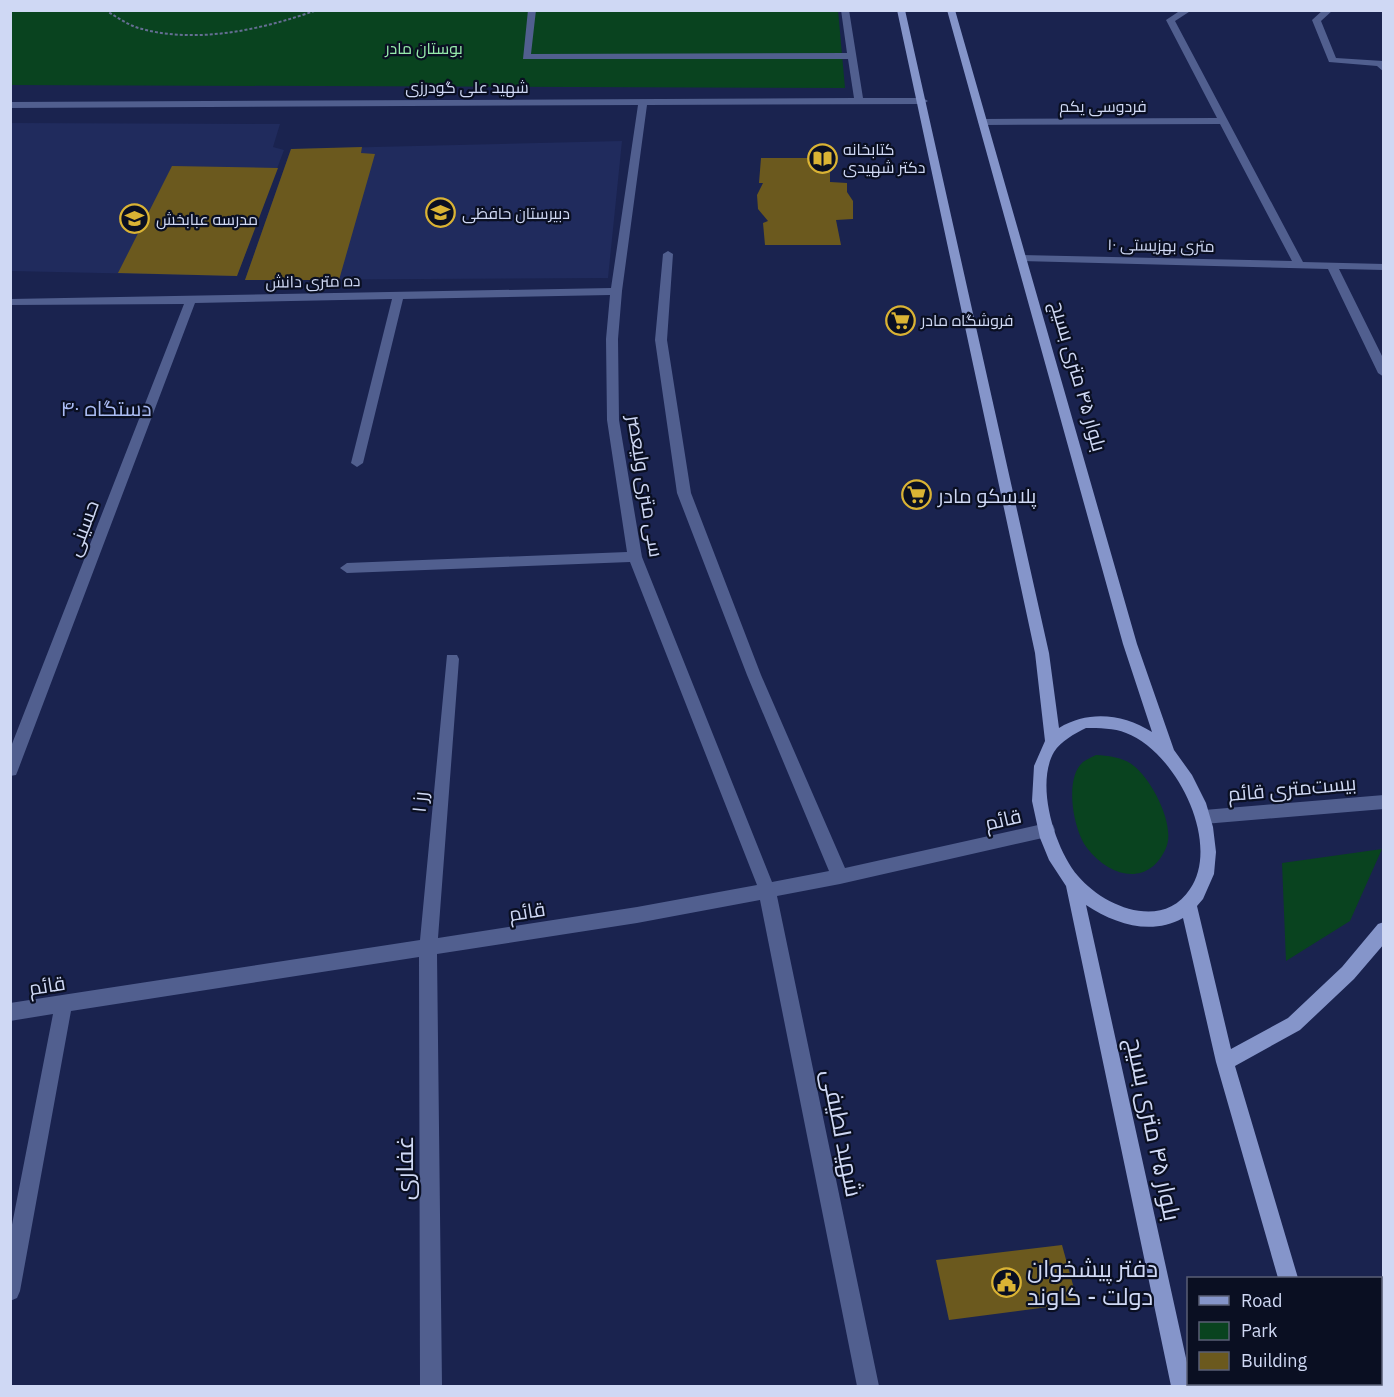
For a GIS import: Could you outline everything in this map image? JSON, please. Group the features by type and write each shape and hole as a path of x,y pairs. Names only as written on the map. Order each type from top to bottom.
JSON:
{"main road":[{"path":"901,10 923,101 1042,653 1053,744"},
{"name":"بلوار ۴۵ متری بسیج","path":"951,10 1130,644 1167,753"},
{"path":"1085,722 1113,722 1140,731 1167,753 1188,782 1204,817 1207,851 1204,882 1189,908 1163,920 1132,920 1103,907 1073,882 1052,848 1041,814 1039,780 1047,751 1064,731 1085,722"},
{"name":"بلوار ۴۵ متری بسیج","path":"1073,882 1182,1386"},
{"path":"1189,908 1226,1062 1288,1277"},
{"path":"1226,1062 1294,1023 1348,973 1383,930"}],"street":[{"path":"531,10 526,57 853,56"},
{"path":"845,10 859,101"},
{"path":"1188,10 1170,20 1299,265"},
{"path":"1329,10 1316,20 1332,60 1380,63 1383,69"},
{"name":"سی متری ولیعصر","path":"643,101 616,291 612,339 613,420 634,557 767,890"},
{"name":"شهید علی گودرزی","path":"10,105 923,101"},
{"name":"فردوسی یکم","path":"982,122 1223,121"},
{"path":"668,254 661,340 684,493 754,675 840,877"},
{"name":"۱۰ متری بهزیستی","path":"1021,258 1383,267"},
{"path":"1332,266 1383,373"},
{"name":"ده متری دانش","path":"10,302 616,291"},
{"path":"357,463 399,296"},
{"name":"حسینی","path":"10,770 191,300"},
{"path":"347,568 634,557"},
{"name":"رز ۱","path":"428,949 452,659"},
{"name":"بیست‌متری قائم","path":"1204,817 1383,802"},
{"name":"قائم","path":"10,1012 428,949 767,890 840,877 1047,830"},
{"name":"شهید لطیفی","path":"767,890 868,1386"},
{"name":"غفاری","path":"428,949 431,1386"},
{"path":"10,1291 64,1003"}],"path":[{"path":"105,10 144,30 200,34 287,22 317,10"},
{"path":"202,10 211,10"}],"shaded area":[{"name":"مدرسه عبابخش","path":"11,123 280,124 273,147 284,150 237,276 11,271"},
{"name":"دبیرستان حافظی","path":"622,141 608,278 245,280 291,149"}],"green space":[{"name":"بوستان مادر","path":"838,10 845,88 11,85 11,11"},
{"path":"1096,755 1121,759 1130,763 1141,773 1155,792 1165,816 1168,839 1159,860 1150,869 1129,874 1118,871 1096,858 1082,840 1075,817 1072,791 1077,770 1083,762"},
{"path":"1382,849 1350,921 1286,961 1282,863"}],"building":[{"path":"362,147 361,153 375,154 339,280 245,280 291,149"},
{"path":"761,158 830,158 830,182 847,183 847,192 853,201 853,219 836,220 841,245 765,245 763,223 768,221 758,209 757,195 763,183 759,183"},
{"path":"172,166 278,168 237,276 118,273"},
{"name":"دفتر پیشخوان دولت - کاوند","path":"1062,1245 1078,1303 949,1320 936,1260"}],"place":[{"name":"کتابخانه دکتر شهیدی","path":"822,158"},
{"name":"دبیرستان حافظی","path":"441,213"},
{"name":"مدرسه عبابخش","path":"135,219"},
{"name":"فروشگاه مادر","path":"900,320"},
{"name":"پلاسکو مادر","path":"917,495"},
{"name":"دفتر پیشخوان دولت - کاوند","path":"1006,1282"}],"district":[{"name":"۴۰ دستگاه","path":"106,408"}]}
